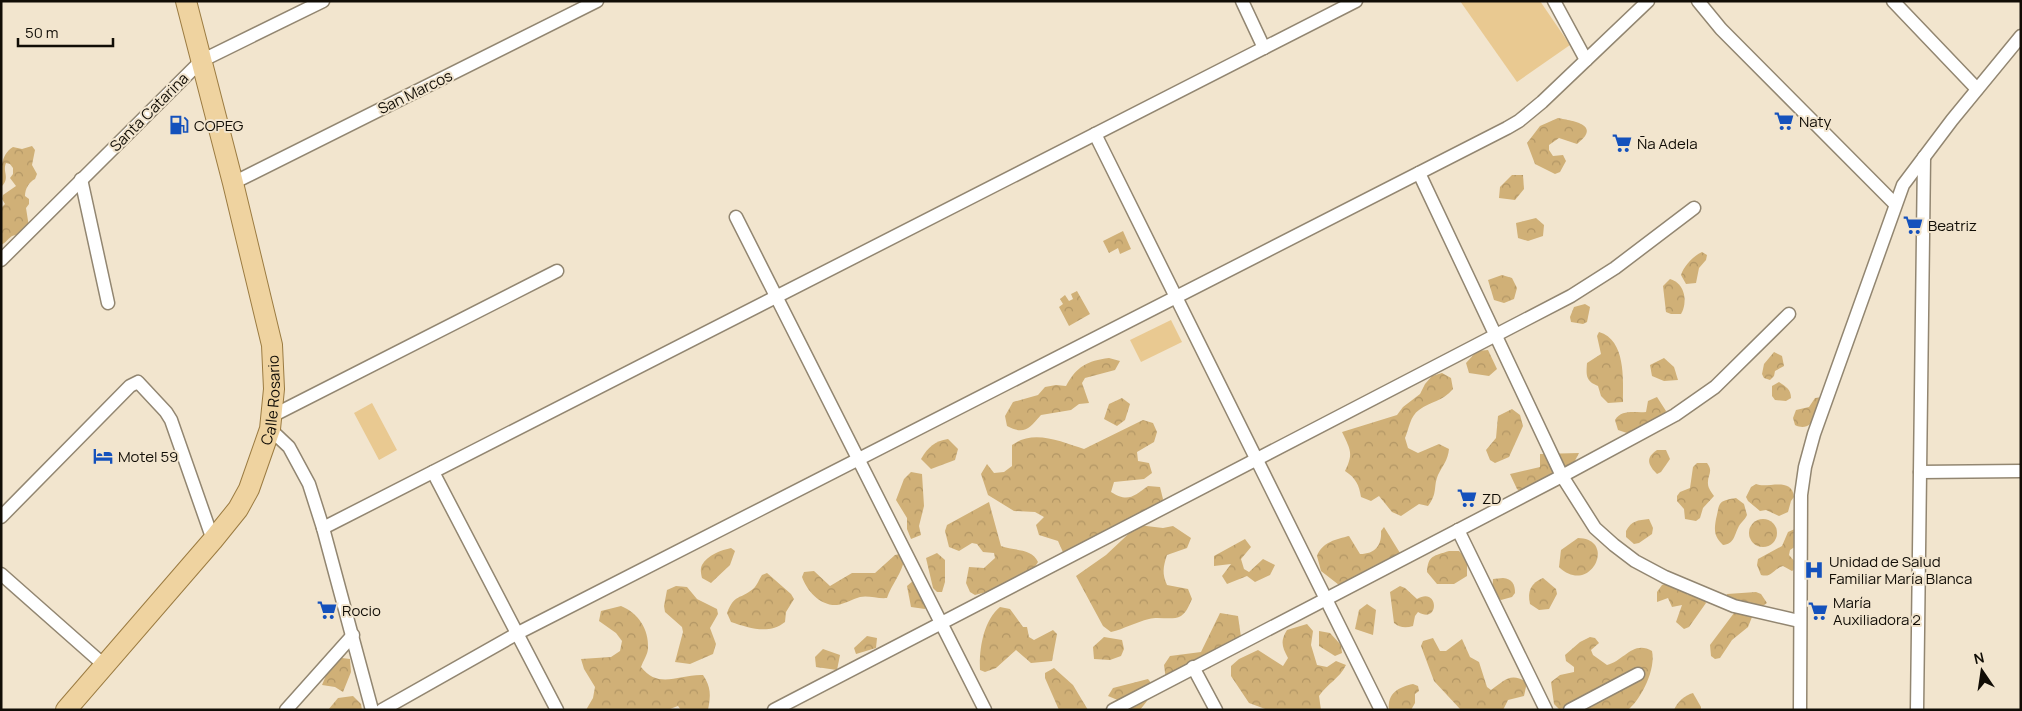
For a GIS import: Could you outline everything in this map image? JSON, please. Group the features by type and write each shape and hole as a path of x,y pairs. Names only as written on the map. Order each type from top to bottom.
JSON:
{"main road":[{"name":"Calle Rosario","path":"66,710 238,509 249,489 271,422 274,389 272,345 186,1"}],"street":[{"name":"Santa Catarina","path":"1,260 201,61 323,1"},
{"name":"San Marcos","path":"233,183 597,1"},
{"path":"1242,1 1264,48"},
{"path":"323,528 1356,1"},
{"path":"1554,1 1586,60"},
{"path":"382,710 518,633 1519,121 1542,102 1648,1"},
{"path":"1698,1 1721,29 1896,204"},
{"path":"1893,1 1977,89"},
{"path":"1800,710 1801,495 1805,467 1834,374 1903,185 1977,89 2021,36"},
{"path":"1095,134 1380,710"},
{"path":"1917,710 1924,157"},
{"path":"1419,173 1562,476 1595,528 1635,561 1665,577 1734,606 1799,621"},
{"path":"81,179 108,303"},
{"path":"774,710 1571,296 1615,268 1694,208"},
{"path":"736,216 985,710"},
{"path":"372,710 353,635 309,484 297,459 271,422 557,271"},
{"path":"1113,710 1676,415 1714,387 1789,314"},
{"path":"1,517 130,386 138,382 171,420 213,540"},
{"path":"1920,472 2021,471"},
{"path":"433,472 557,710"},
{"path":"1458,530 1546,710"},
{"path":"1,574 104,665"},
{"path":"286,710 353,635"},
{"path":"1193,668 1216,710"},
{"path":"1570,710 1638,674"}],"shaded area":[{"path":"1460,1 1540,1 1570,45 1517,82"},
{"path":"1171,320 1182,342 1141,362 1130,340"},
{"path":"372,403 397,450 379,460 354,413"}],"green space":[{"path":"1558,118 1583,125 1587,132 1584,138 1577,144 1559,138 1549,145 1549,150 1553,156 1563,155 1566,161 1560,172 1555,174 1535,164 1527,143 1540,126"},
{"path":"32,146 35,150 32,165 37,174 25,193 25,196 29,199 29,204 26,208 29,227 20,236 12,236 1,245 1,208 5,204 2,199 3,195 16,186 10,178 13,174 13,168 10,164 6,163 6,178 1,187 3,159 13,147 22,149"},
{"path":"1512,175 1523,175 1524,189 1515,200 1499,198 1500,187"},
{"path":"1536,218 1544,225 1543,236 1528,241 1518,238 1516,223"},
{"path":"1123,231 1131,249 1120,254 1118,248 1109,253 1103,241"},
{"path":"1702,252 1707,255 1706,260 1699,268 1696,283 1686,284 1681,275 1682,272 1692,259"},
{"path":"1502,275 1512,278 1517,288 1514,299 1504,303 1494,300 1488,280"},
{"path":"1670,279 1679,284 1684,294 1685,299 1681,314 1666,312 1663,286"},
{"path":"1077,291 1090,314 1069,326 1059,307 1063,304 1060,299 1065,295 1069,301 1073,299 1071,294"},
{"path":"1585,304 1590,307 1587,322 1583,324 1571,322 1570,317 1574,307"},
{"path":"1599,332 1608,336 1618,352 1623,372 1623,402 1608,403 1601,396 1598,386 1588,378 1587,363 1601,354 1597,336"},
{"path":"1488,350 1497,369 1489,376 1469,373 1466,363 1477,351"},
{"path":"1774,352 1782,356 1784,366 1775,371 1774,376 1770,380 1764,378 1762,374 1764,364"},
{"path":"1109,358 1120,361 1115,370 1085,378 1082,383 1089,403 1079,404 1071,410 1041,415 1026,429 1018,430 1007,426 1005,416 1013,402 1038,395 1045,387 1066,386 1074,374 1083,366"},
{"path":"1664,358 1674,367 1678,380 1664,381 1652,376 1650,365"},
{"path":"1442,373 1451,378 1453,389 1441,399 1423,407 1416,413 1405,438 1408,448 1418,453 1439,444 1449,449 1448,456 1438,475 1434,494 1428,506 1419,504 1401,516 1392,512 1379,496 1371,501 1361,497 1356,482 1345,471 1350,451 1342,432 1397,415 1403,407 1420,394 1432,376"},
{"path":"1779,382 1788,388 1790,392 1791,398 1786,401 1775,400 1772,396 1772,386"},
{"path":"1657,397 1666,411 1660,425 1633,435 1618,430 1615,420 1621,414 1646,412 1648,401"},
{"path":"1823,397 1811,424 1801,427 1795,425 1793,418 1796,410 1809,407 1815,398"},
{"path":"1122,398 1130,404 1125,420 1117,426 1104,419 1109,404"},
{"path":"1512,409 1520,415 1523,426 1509,457 1495,463 1490,460 1486,450 1496,438 1498,416"},
{"path":"1143,420 1153,423 1157,432 1154,442 1137,452 1138,461 1149,463 1152,473 1144,479 1114,482 1111,492 1126,498 1135,495 1148,486 1160,487 1163,499 1160,510 1066,559 1058,541 1039,535 1036,525 1044,517 1035,512 1014,511 988,495 981,474 987,464 994,473 1004,472 1012,466 1012,445 1020,440 1038,437 1048,438 1084,449"},
{"path":"948,439 958,449 955,460 931,469 921,459 932,445"},
{"path":"1657,450 1666,450 1670,459 1661,472 1657,474 1650,465 1649,459"},
{"path":"1579,453 1567,476 1521,492 1517,489 1510,474 1540,467 1540,454"},
{"path":"1697,463 1707,463 1709,466 1708,486 1714,496 1703,508 1700,518 1696,521 1685,519 1684,509 1677,501 1677,496 1680,492 1690,488 1693,467"},
{"path":"911,472 922,474 924,506 919,526 921,535 911,539 907,529 907,518 896,500 904,479"},
{"path":"1756,484 1778,484 1789,487 1794,497 1788,512 1779,516 1766,510 1760,511 1748,501 1746,497 1751,487"},
{"path":"1736,498 1744,504 1747,515 1732,541 1723,545 1716,536 1715,530 1718,509 1725,500"},
{"path":"989,502 1001,546 1027,552 1035,557 1038,562 1019,581 1002,588 975,595 970,592 966,583 969,567 984,568 995,558 994,553 983,552 977,544 972,543 959,551 949,547 945,531 947,525"},
{"path":"1649,519 1653,528 1652,534 1639,543 1634,544 1626,537 1626,531 1633,523"},
{"path":"1763,519 1773,523 1777,533 1773,543 1763,547 1753,543 1749,533 1753,523"},
{"path":"1138,525 1163,528 1173,526 1191,538 1187,548 1167,555 1164,577 1167,585 1188,589 1192,599 1181,616 1149,619 1111,632 1103,626 1076,576 1106,555"},
{"path":"1384,527 1400,553 1378,577 1339,585 1321,571 1317,556 1326,544 1349,536 1360,554 1365,554 1374,550 1379,544 1381,531"},
{"path":"1797,528 1799,544 1790,550 1789,555 1796,563 1796,568 1792,571 1783,566 1768,575 1761,575 1757,565 1758,559 1782,546 1788,532"},
{"path":"1578,538 1590,541 1596,547 1598,556 1595,564 1589,571 1581,575 1570,574 1559,567 1561,550"},
{"path":"1245,539 1251,547 1241,559 1244,569 1249,572 1263,559 1275,565 1270,575 1255,582 1247,576 1227,584 1222,576 1231,564 1214,566 1214,556"},
{"path":"731,548 735,551 730,565 711,583 702,578 701,568 704,561 723,550"},
{"path":"1449,551 1459,551 1467,559 1467,576 1454,584 1437,584 1427,572 1430,559"},
{"path":"937,553 945,560 945,582 942,592 937,592 933,588 926,558"},
{"path":"900,554 904,559 903,564 887,598 863,597 831,605 815,597 802,577 804,572 814,571 830,586 852,573 875,573 895,555"},
{"path":"767,573 791,594 794,599 786,612 785,622 772,628 759,629 731,622 727,613 733,602 753,589 762,575"},
{"path":"1503,578 1512,582 1515,593 1512,597 1501,600 1492,594 1493,579"},
{"path":"1543,578 1556,589 1557,594 1549,609 1539,610 1530,604 1529,595 1535,582"},
{"path":"914,580 929,598 925,609 911,607 907,586"},
{"path":"1673,583 1688,595 1701,593 1706,603 1689,627 1684,629 1676,622 1682,605 1672,607 1668,598 1657,602 1657,592 1662,585"},
{"path":"676,586 687,587 697,599 717,609 718,614 710,628 716,644 713,654 690,664 675,662 683,632 682,627 665,612 664,606 667,590"},
{"path":"1400,586 1417,599 1424,596 1430,597 1433,601 1434,606 1430,614 1425,615 1418,612 1413,626 1403,627 1394,623 1390,592"},
{"path":"1756,592 1761,594 1767,603 1754,612 1748,627 1732,640 1720,658 1715,659 1711,656 1710,645 1734,613 1733,608 1724,603 1727,594"},
{"path":"1367,604 1376,610 1373,635 1355,629 1359,610"},
{"path":"621,606 637,617 647,634 648,650 641,667 655,678 662,679 703,675 710,691 708,710 681,710 678,706 667,710 586,710 593,698 595,687 584,669 581,659 611,657 620,651 622,641 616,633 599,621 601,611"},
{"path":"1000,607 1010,609 1023,627 1027,627 1029,637 1034,640 1053,630 1057,634 1052,661 1031,663 1016,650 996,668 985,672 980,670 983,636 994,613"},
{"path":"1220,613 1238,616 1241,637 1210,668 1166,680 1164,665 1170,656 1201,652"},
{"path":"1307,624 1313,631 1311,645 1317,665 1327,667 1336,661 1346,665 1319,696 1321,710 1268,710 1249,703 1231,676 1231,666 1239,659 1258,650 1283,666 1288,658 1283,644 1283,637 1287,630"},
{"path":"1319,631 1330,633 1341,645 1342,653 1335,656 1319,646"},
{"path":"867,636 877,638 876,648 856,654 854,648"},
{"path":"1104,637 1122,640 1124,649 1121,656 1110,660 1094,659 1093,647"},
{"path":"1590,637 1595,638 1599,643 1591,650 1593,655 1607,665 1639,648 1652,651 1652,666 1647,683 1628,710 1566,710 1567,705 1559,709 1554,704 1551,682 1560,675 1574,672 1574,667 1566,661 1565,655 1580,642"},
{"path":"1433,638 1440,651 1446,651 1462,639 1470,657 1479,662 1487,687 1491,690 1504,680 1512,678 1521,679 1527,682 1524,696 1508,700 1503,710 1460,709 1434,681 1421,646 1423,641"},
{"path":"823,649 840,655 837,670 816,667 815,657"},
{"path":"342,658 350,659 351,672 343,692 335,687 322,685 327,673"},
{"path":"1054,668 1073,685 1088,710 1059,710 1045,678 1045,673"},
{"path":"1148,679 1151,683 1147,701 1140,710 1125,710 1120,701 1108,696 1113,688"},
{"path":"1413,684 1418,686 1419,691 1415,694 1415,703 1411,710 1389,710 1392,695 1399,689"},
{"path":"1693,693 1701,710 1674,710 1682,699"},
{"path":"353,696 361,704 362,710 328,710 338,698"}],"place":[{"name":"Naty","path":"1784,121"},
{"name":"COPEG","path":"179,125"},
{"name":"Ña Adela","path":"1622,143"},
{"name":"Beatriz","path":"1913,225"},
{"name":"Motel 59","path":"103,456"},
{"name":"ZD","path":"1467,498"},
{"name":"Unidad de Salud Familiar María Blanca","path":"1814,570"},
{"name":"Rocio","path":"327,610"},
{"name":"María Auxiliadora 2","path":"1818,611"}]}
